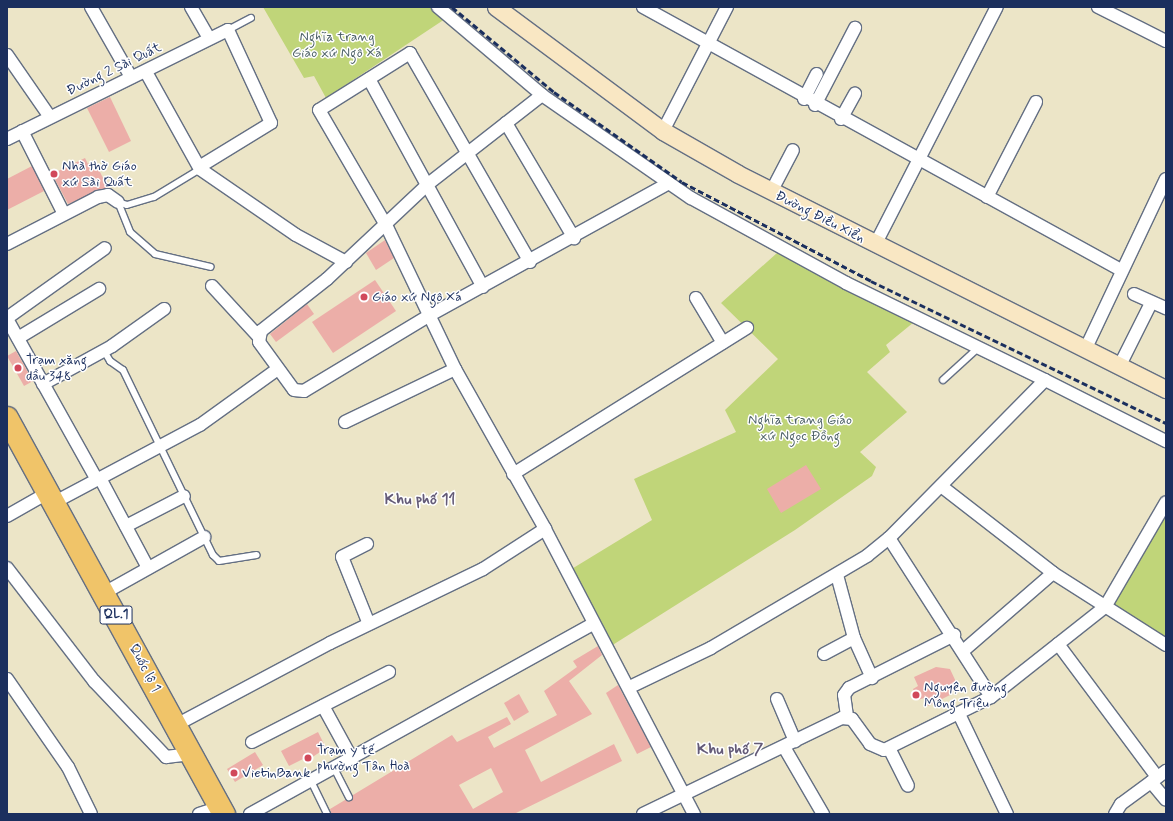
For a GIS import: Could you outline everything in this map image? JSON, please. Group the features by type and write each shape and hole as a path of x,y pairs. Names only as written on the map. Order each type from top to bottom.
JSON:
{"highway":[{"name":"Quốc lộ 1","path":"7,418 52,497 222,811"}],"street":[{"path":"91,7 131,77"},
{"path":"190,7 208,38"},
{"path":"438,7 542,95 669,183 766,242 1166,441"},
{"name":"Đường Điều Xiển","path":"496,7 663,131 771,192 1166,390"},
{"path":"643,7 917,161 987,197 1121,270"},
{"path":"663,131 709,45 727,7"},
{"path":"875,245 997,7"},
{"path":"1098,7 1122,12 1166,41"},
{"path":"810,102 855,28"},
{"path":"199,168 271,124 229,33"},
{"name":"Đường 2 Sài Quất","path":"7,139 131,77 146,72 208,38 229,33"},
{"path":"530,262 410,53 319,110 386,225 455,369 545,529 630,688 694,814"},
{"path":"7,55 50,117"},
{"path":"146,72 199,168 296,235 346,262"},
{"path":"810,102 817,74"},
{"path":"369,79 483,287"},
{"path":"841,118 855,94"},
{"path":"258,336 346,262 427,185 542,95"},
{"path":"987,197 1036,102"},
{"path":"506,123 574,238"},
{"path":"22,131 64,214"},
{"path":"771,192 794,150"},
{"path":"1085,350 1121,270 1166,179"},
{"path":"212,286 258,336 278,369 294,390 304,391 430,315 574,238 669,183"},
{"path":"7,244 104,195 118,202"},
{"path":"105,248 7,319 126,526 148,568"},
{"path":"18,338 99,289"},
{"path":"1134,294 1151,303 1166,308"},
{"path":"696,298 723,343"},
{"path":"1119,367 1151,303"},
{"path":"43,384 104,351 164,309"},
{"path":"513,474 747,328"},
{"path":"7,516 98,479 162,448 278,369"},
{"path":"345,422 455,369"},
{"path":"630,688 711,648 837,574 889,538 1045,380"},
{"path":"941,486 1053,573 1166,645"},
{"path":"126,526 184,496"},
{"path":"954,635 846,691 844,702 847,716 875,748 889,748 991,697 1105,607 1166,502"},
{"path":"176,725 369,624 483,569 545,529"},
{"path":"104,593 204,537"},
{"path":"889,538 954,635 991,697"},
{"path":"367,544 342,558 369,624"},
{"path":"7,568 94,681 166,756 174,758 191,754"},
{"path":"963,651 1053,573"},
{"path":"837,574 854,638 872,678"},
{"path":"250,814 594,623"},
{"path":"824,654 854,638"},
{"path":"1058,644 1158,776 1166,800"},
{"path":"252,742 389,672"},
{"path":"7,679 68,767 91,814"},
{"path":"777,699 795,741"},
{"path":"323,706 352,758"},
{"path":"959,714 1007,814"},
{"path":"643,814 847,716"},
{"path":"784,747 823,814"},
{"path":"889,748 908,786"},
{"path":"1115,814 1121,804 1158,776"},
{"path":"199,814 222,811"}],"lane":[{"path":"229,33 251,18"},
{"path":"118,202 127,205 154,197 199,168"},
{"path":"118,202 130,232 154,254 211,267"},
{"path":"943,380 978,348"},
{"path":"104,351 110,362 121,366 204,537 220,561 257,555"},
{"path":"334,768 349,797"},
{"path":"311,781 328,814"}],"green space":[{"name":"Nghĩa trang Giáo xứ Ngô Xá","path":"263,7 432,7 445,19 326,98 314,76 304,78"},
{"name":"Nghĩa trang Giáo xứ Ngọc Đồng","path":"777,253 914,322 886,345 890,352 867,372 907,412 860,452 876,467 872,476 795,530 611,646 570,570 652,520 634,479 736,432 725,410 778,359 721,303"},
{"path":"1166,509 1166,640 1110,606"}],"building":[{"path":"110,97 131,141 109,152 87,108"},
{"path":"85,158 88,164 94,160 108,188 68,204 52,174"},
{"path":"32,166 44,191 7,210 7,179"},
{"path":"385,240 394,258 376,270 366,253"},
{"path":"375,280 396,311 333,353 312,322"},
{"path":"307,304 314,314 276,342 270,334"},
{"path":"16,351 33,381 24,386 7,356"},
{"path":"806,465 821,489 781,513 767,489"},
{"path":"598,646 602,655 569,681 592,714 525,750 541,782 614,744 622,761 514,814 331,814 330,809 345,800 351,801 353,795 452,735 457,742 507,717 511,724 488,737 494,748 557,715 544,691 577,667 573,661","holes":["491,768 503,792 473,809 459,785"]},
{"path":"936,667 950,669 957,684 950,695 928,706 924,698 918,700 913,689 918,686 914,677"},
{"path":"618,685 651,747 637,754 606,693"},
{"path":"519,694 529,712 514,721 504,703"},
{"path":"318,732 326,748 305,762 303,759 289,766 281,751"},
{"name":"VietinBank","path":"255,752 263,765 235,782 227,769"}],"railway":[{"path":"452,7 554,92 682,182 871,281 1166,423"}],"place":[{"name":"Nhà thờ Giáo xứ Sài Quất","path":"54,174"},
{"name":"Giáo xứ Ngô Xá","path":"364,297"},
{"name":"Trạm xăng dầu 348","path":"18,368"},
{"name":"Nguyện đường Mông Triệu","path":"916,695"},
{"name":"Trạm y tế phường Tân Hoà","path":"308,758"},
{"name":"VietinBank","path":"234,773"}],"district":[{"name":"Khu phố 11","path":"420,500"},
{"name":"Khu phố 7","path":"730,750"}]}
